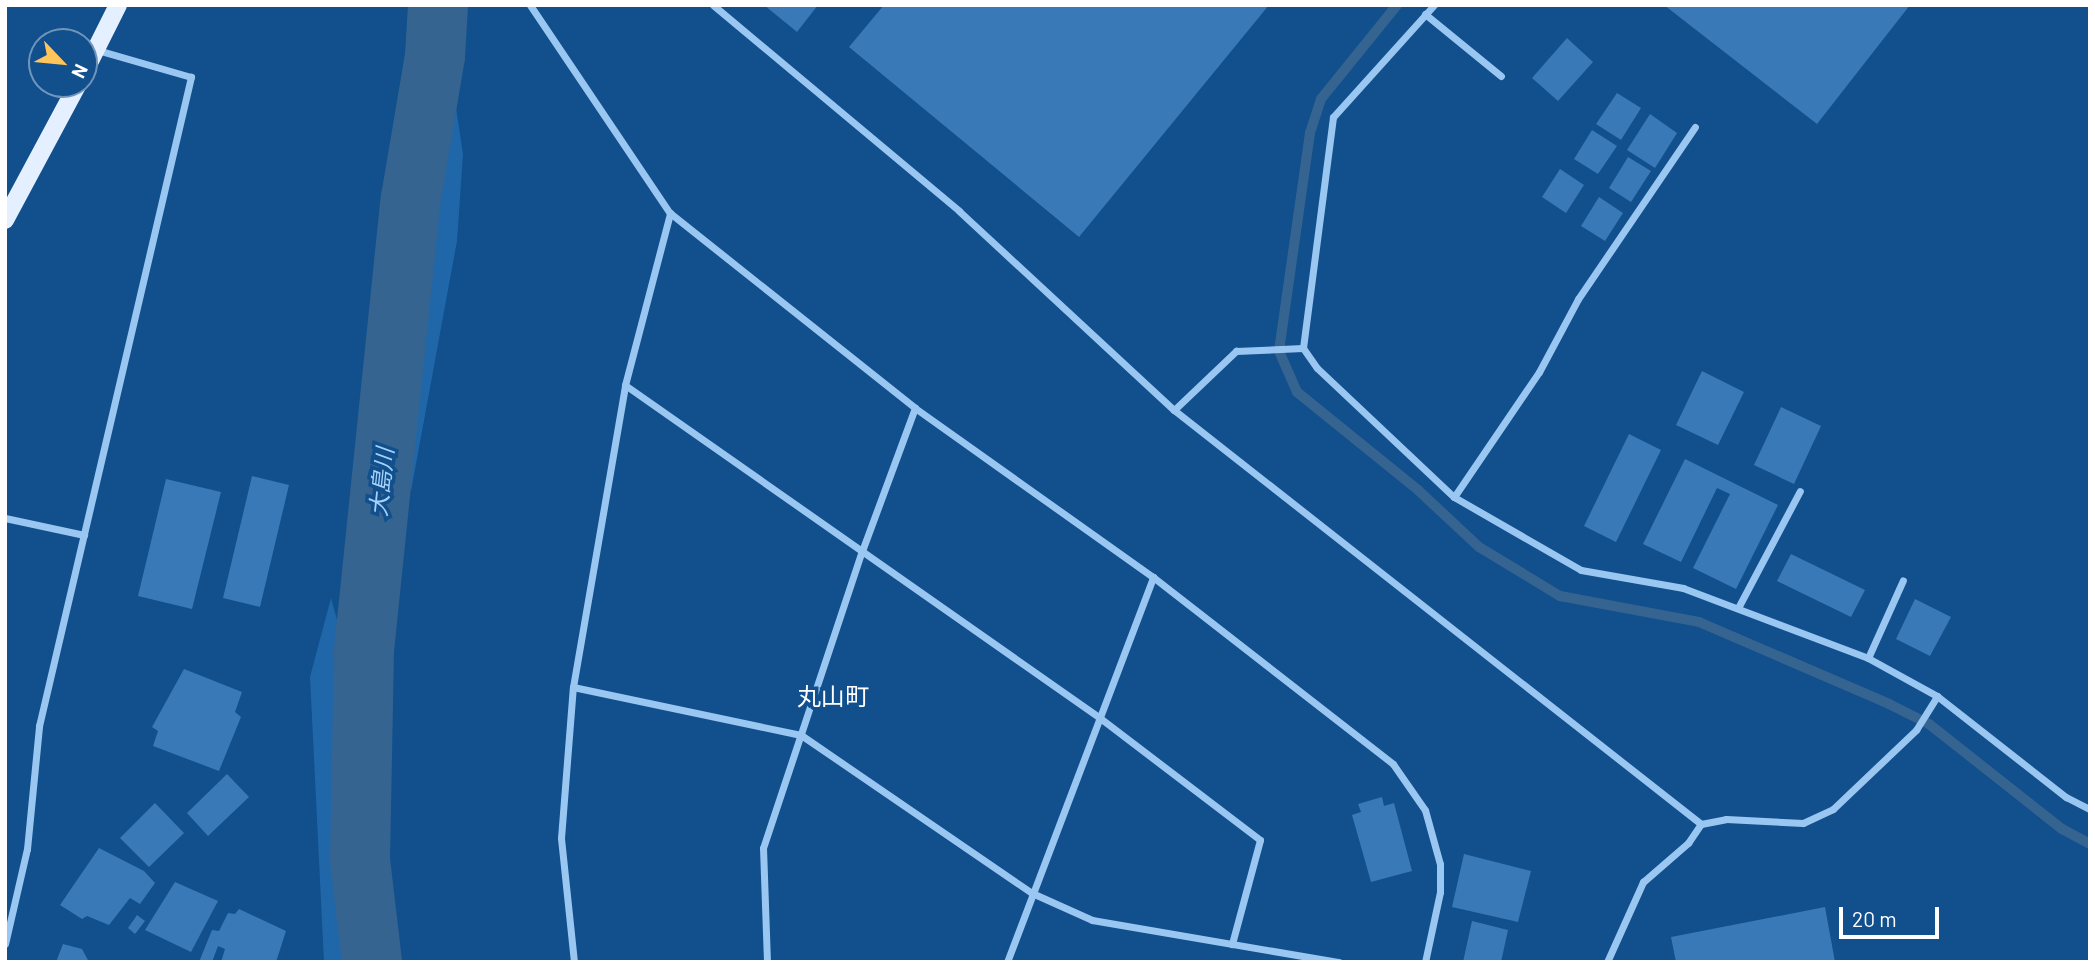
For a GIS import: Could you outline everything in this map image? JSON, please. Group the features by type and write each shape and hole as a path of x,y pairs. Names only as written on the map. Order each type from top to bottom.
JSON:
{"main road":[{"path":"98,48 118,5"},
{"path":"5,220 70,98"}],"street":[{"path":"530,5 670,213 915,408 1153,577 1372,746 1411,786 1426,810 1440,864 1440,892 1425,962"},
{"path":"713,5 959,211 1174,410 1701,824"},
{"path":"1299,348 1333,117 1434,5"},
{"path":"1425,14 1501,76"},
{"path":"5,944 27,849 39,726 191,77 98,50"},
{"path":"1454,497 1539,372 1578,299 1695,127"},
{"path":"574,962 561,838 573,687 625,385 670,213"},
{"path":"1174,410 1236,351 1272,347 1299,348 1454,497 1581,570 1683,587 1739,606 1868,658 1937,696 2066,797 2090,809"},
{"path":"625,385 1100,718 1260,840 1232,944"},
{"path":"767,962 763,848 862,551 915,408"},
{"path":"1739,606 1800,491"},
{"path":"5,518 84,535"},
{"path":"1007,962 1153,577"},
{"path":"1868,658 1903,580"},
{"path":"573,687 801,735 1032,893 1093,920 1339,962"},
{"path":"1607,962 1643,882 1688,843 1701,824 1726,819 1803,823 1833,809 1916,730 1937,696"}],"shaded area":[{"path":"436,93 456,108 463,154 457,241 411,491 404,457 407,374 421,196"},
{"path":"331,598 346,652 339,811 356,962 324,962 310,677"}],"building":[{"path":"764,5 818,5 797,32"},
{"path":"884,5 1269,5 1079,237 849,47"},
{"path":"1664,5 1910,5 1817,124"},
{"path":"1567,38 1593,62 1558,101 1532,78"},
{"path":"1617,93 1641,108 1621,140 1596,124"},
{"path":"1650,114 1677,133 1655,168 1627,150"},
{"path":"1592,130 1617,146 1598,174 1574,159"},
{"path":"1628,157 1651,171 1631,202 1609,188"},
{"path":"1560,169 1584,185 1566,213 1542,197"},
{"path":"1599,197 1623,213 1605,241 1581,226"},
{"path":"1702,371 1744,392 1718,445 1676,425"},
{"path":"1781,407 1821,426 1794,484 1754,465"},
{"path":"1629,434 1661,450 1616,542 1584,526"},
{"path":"1685,459 1778,505 1736,589 1693,568 1730,494 1717,488 1681,562 1643,544"},
{"path":"252,476 289,485 260,607 223,598"},
{"path":"166,479 221,492 192,609 138,596"},
{"path":"1791,554 1865,590 1851,617 1777,581"},
{"path":"1915,599 1951,617 1930,656 1896,639"},
{"path":"184,669 242,692 235,712 241,717 219,771 153,746 158,731 152,727"},
{"path":"227,774 249,797 208,836 187,813"},
{"path":"1382,797 1384,806 1394,803 1412,871 1371,882 1352,815 1361,812 1358,804"},
{"path":"155,803 184,833 149,867 120,838"},
{"path":"99,848 144,871 155,883 140,904 130,898 109,925 87,916 82,919 60,905"},
{"path":"1464,854 1531,871 1518,922 1452,907"},
{"path":"175,882 218,901 191,952 145,930"},
{"path":"1825,907 1835,962 1676,962 1671,937"},
{"path":"239,909 286,931 276,962 221,962 225,949 218,946 212,962 199,962 212,930 219,931 228,913 235,914"},
{"path":"137,915 145,921 135,934 128,928"},
{"path":"1472,921 1508,930 1501,962 1463,962"},
{"path":"63,944 82,949 89,962 56,962"}],"waterway":[{"name":"大島川","path":"372,962 360,860 364,650 411,198 435,56 438,5"},
{"path":"1397,5 1321,99 1310,133 1279,351 1297,392 1418,490 1479,547 1560,596 1699,622 1889,704 1929,724 2062,829 2090,844"}],"district":[{"name":"丸山町","path":"833,696"}]}
